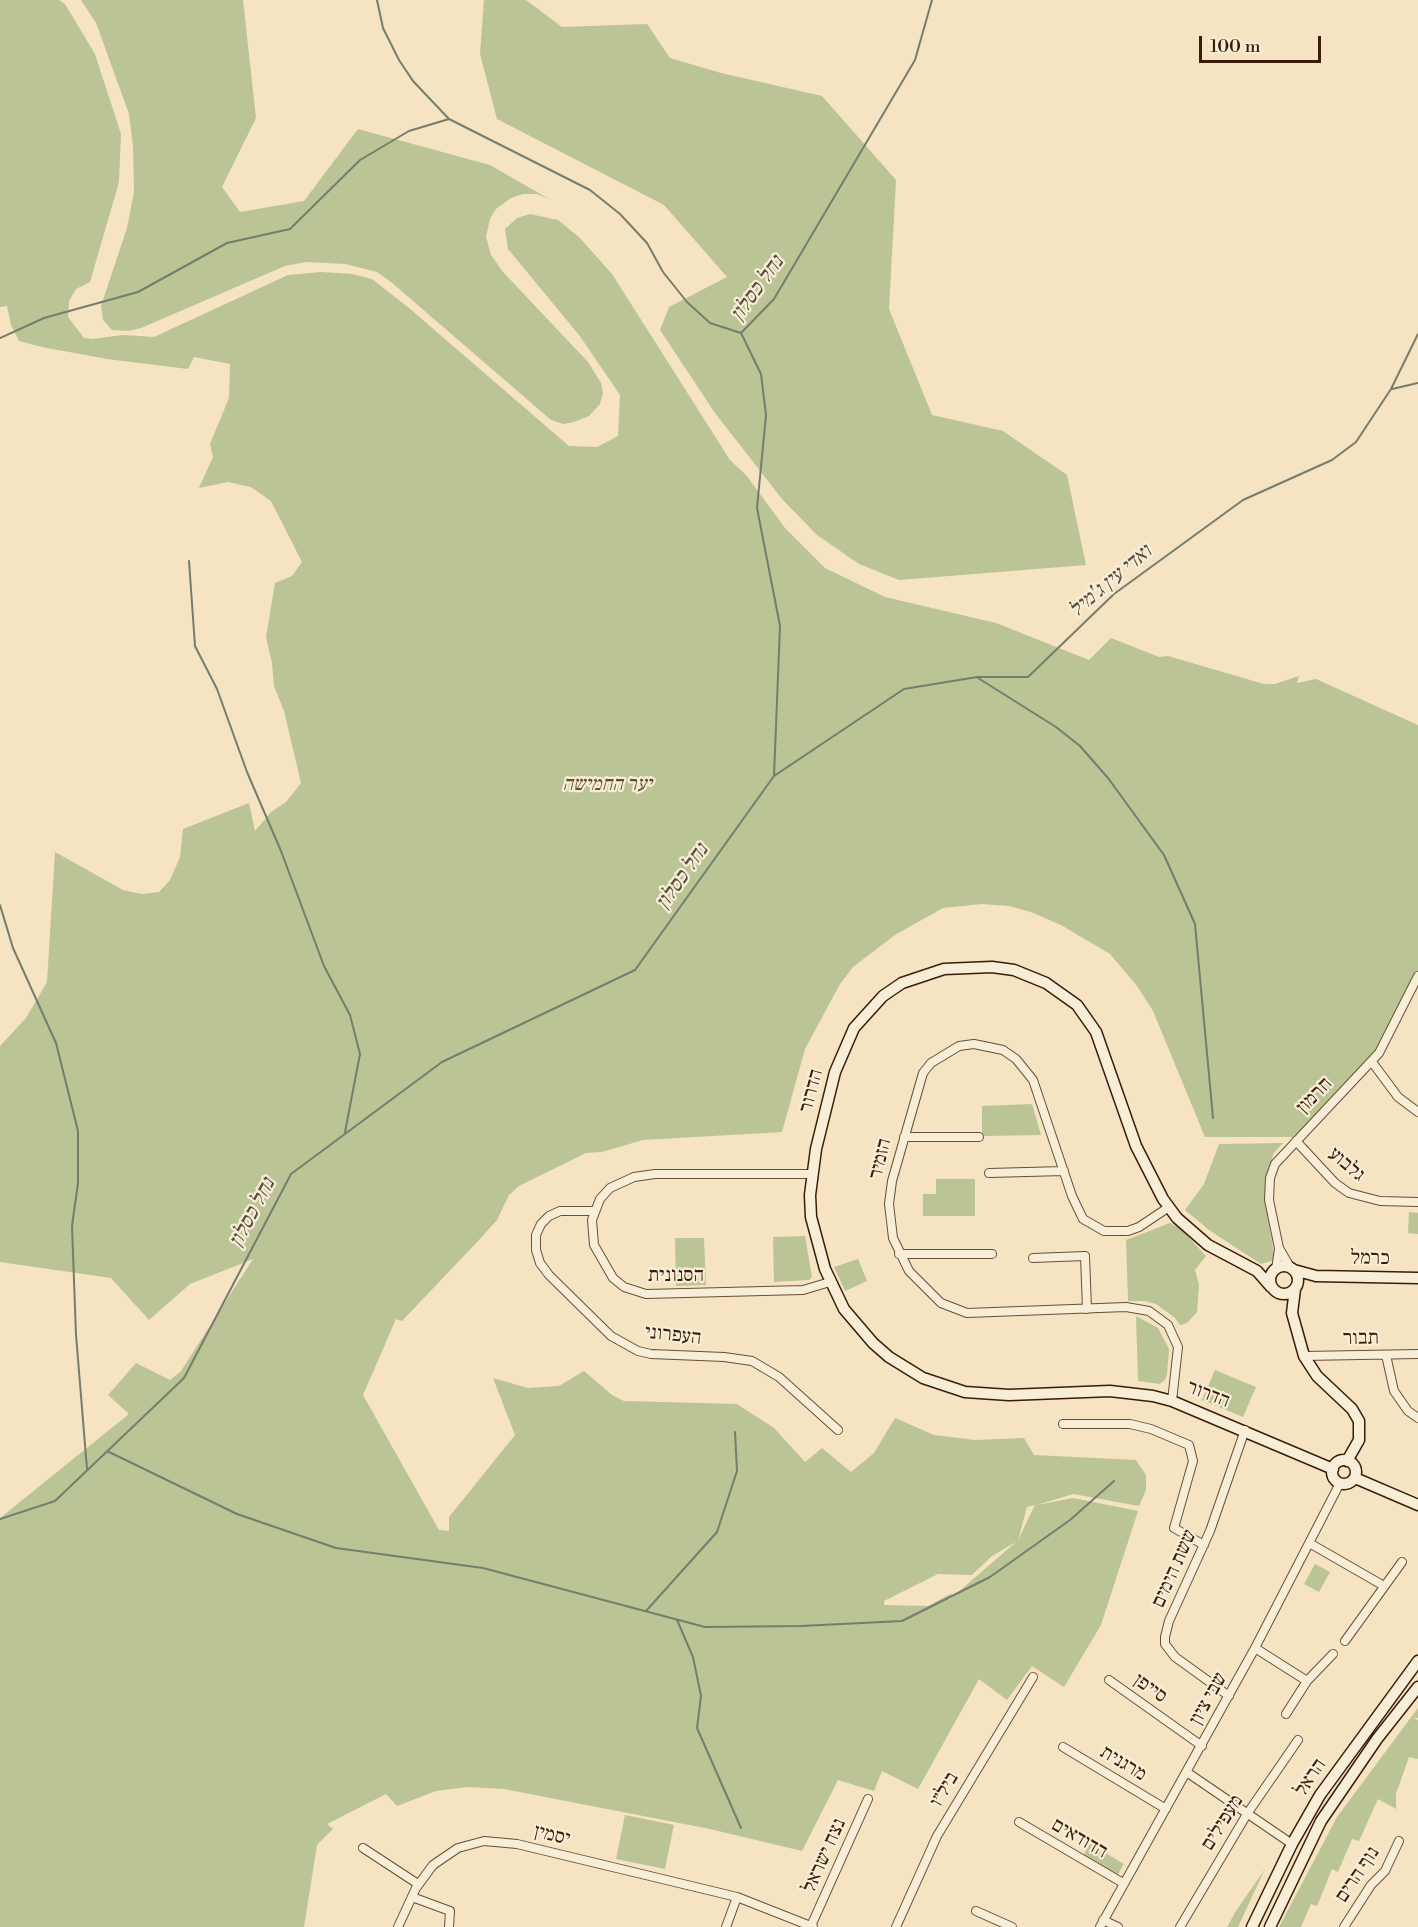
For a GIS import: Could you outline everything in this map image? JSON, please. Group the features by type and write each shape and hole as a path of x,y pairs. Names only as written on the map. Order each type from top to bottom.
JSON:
{"street":[{"name":"הדרור","path":"1275,1290 1257,1271 1208,1245 1169,1207 1152,1182 1136,1146 1103,1048 1089,1020 1077,1005 1046,984 1014,970 992,967 944,969 923,975 902,984 868,1011 845,1045 835,1072 811,1174 811,1216 830,1282 844,1309 873,1343 906,1369 943,1386 986,1395 1110,1391 1153,1396 1172,1401 1333,1469"},
{"name":"חרמון","path":"1292,1269 1279,1248 1269,1200 1270,1178 1275,1164 1372,1062 1418,976"},
{"name":"הזמיר","path":"1169,1207 1139,1227 1128,1231 1104,1231 1083,1219 1077,1209 1033,1080 1016,1059 1003,1050 987,1046 958,1046 931,1063 919,1083 891,1184 889,1221 899,1254 930,1294 941,1303 967,1313 1138,1308 1149,1311 1168,1325 1178,1347 1172,1401"},
{"path":"1372,1062 1398,1096 1418,1112"},
{"path":"904,1137 980,1137"},
{"name":"גלבוע","path":"1296,1141 1335,1183 1349,1193 1380,1201 1418,1202"},
{"path":"989,1173 1064,1171"},
{"path":"595,1211 610,1188 634,1176 811,1174"},
{"name":"העפרוני","path":"595,1211 560,1211 549,1216 541,1224 536,1235 536,1250 540,1263 549,1275 611,1336 638,1351 651,1354 724,1357 752,1361 779,1377 838,1430"},
{"name":"הסנונית","path":"595,1211 592,1235 598,1257 613,1278 636,1292 646,1294 803,1290 830,1282"},
{"name":"חרמון","path":"1275,1270 1279,1248"},
{"path":"899,1254 992,1254"},
{"path":"1033,1258 1085,1256 1087,1309"},
{"path":"1292,1313 1298,1276 1292,1269 1275,1270 1270,1278 1275,1290 1292,1313 1304,1356 1317,1376 1352,1409 1359,1421 1359,1440 1347,1461"},
{"name":"כרמל","path":"1292,1269 1320,1276 1418,1278"},
{"name":"הדרור","path":"1257,1271 1275,1270"},
{"name":"כרמל","path":"1296,1288 1307,1279 1320,1276"},
{"path":"1275,1290 1286,1295 1296,1288"},
{"name":"תבור","path":"1304,1356 1418,1354"},
{"path":"1386,1355 1394,1391 1408,1411 1418,1418"},
{"path":"1063,1424 1091,1422 1130,1424 1167,1434 1189,1445 1193,1461 1174,1528 1204,1545"},
{"name":"ששת הימים","path":"1229,1696 1175,1657 1165,1644 1166,1630 1204,1545 1245,1430"},
{"path":"1347,1461 1355,1467 1355,1478 1349,1484 1340,1483 1335,1479 1333,1469 1338,1462 1347,1461"},
{"path":"1355,1478 1418,1505"},
{"name":"שבי ציון","path":"1102,1924 1256,1648 1311,1544 1340,1483"},
{"path":"1311,1544 1384,1586"},
{"path":"1345,1641 1402,1562"},
{"path":"1256,1648 1307,1681"},
{"path":"1286,1714 1307,1681 1333,1654"},
{"name":"הראל","path":"1252,1927 1292,1844 1320,1795 1418,1661"},
{"name":"ביל״ו","path":"896,1927 937,1836 1033,1677"},
{"name":"סייפן","path":"1109,1680 1202,1746"},
{"name":"הראל","path":"1270,1927 1321,1821 1377,1739 1418,1687"},
{"name":"מעפילים","path":"1180,1927 1247,1814 1298,1740"},
{"name":"מרגנית","path":"1063,1747 1166,1809"},
{"path":"1188,1773 1292,1844"},
{"name":"נצח ישראל","path":"812,1927 868,1799"},
{"name":"הדודאים","path":"1019,1822 1123,1883"},
{"name":"נוף הרים","path":"1344,1927 1371,1885 1384,1871 1399,1841"},
{"name":"יסמין","path":"398,1927 418,1884 433,1865 458,1848 484,1842 500,1842 737,1897 812,1927"},
{"path":"363,1848 418,1884"},
{"path":"412,1897 450,1911 449,1927"},
{"path":"726,1927 737,1897"},
{"path":"976,1911 1012,1927"},
{"path":"1102,1924 1119,1927"}],"green space":[{"name":"יער החמישה","path":"0,0 59,0 65,4 95,54 121,134 119,182 90,282 76,289 69,301 68,317 84,338 123,335 154,337 288,275 321,272 352,274 372,279 409,308 569,446 597,447 618,436 620,395 579,335 508,249 505,229 517,218 530,214 558,220 579,237 612,274 730,460 746,475 785,528 825,568 885,597 996,623 1089,660 1111,638 1159,657 1168,656 1264,684 1275,684 1299,676 1297,683 1316,679 1418,725 1418,976 1372,1064 1293,1137 1205,1137 1153,1011 1137,986 1110,954 1061,925 1031,912 1009,906 982,904 943,908 895,935 853,967 840,984 805,1049 782,1132 643,1140 602,1152 586,1153 519,1186 509,1195 497,1220 478,1241 402,1321 396,1319 363,1395 439,1530 449,1531 449,1517 515,1435 493,1378 528,1388 559,1386 584,1371 612,1395 624,1401 737,1404 774,1428 805,1462 822,1448 851,1472 874,1453 895,1418 934,1435 975,1440 1024,1438 1034,1455 1136,1460 1146,1475 1146,1490 1139,1506 1073,1494 1037,1505 1073,1498 1138,1511 1101,1625 1064,1687 1032,1666 1007,1700 979,1679 918,1789 882,1771 874,1791 838,1780 802,1851 710,1829 504,1789 467,1787 436,1791 397,1806 386,1794 327,1824 333,1829 317,1845 304,1927 0,1927 0,1518 129,1414 108,1395 136,1363 170,1380 181,1371 253,1259 190,1284 149,1320 111,1278 0,1262 0,1046 26,1018 47,982 55,852 123,890 142,894 159,892 170,880 180,857 183,829 249,803 255,831 271,812 286,802 301,783 284,711 274,686 266,637 275,583 292,576 302,562 271,501 251,487 228,482 199,488 213,457 210,444 229,398 230,364 194,357 188,369 107,359 42,347 19,341 11,325 7,306 0,307","holes":["1035,1505 1018,1540 1027,1507","1016,1542 949,1600 952,1593 928,1606 884,1605 884,1601 938,1574 972,1575 992,1556"]},
{"path":"81,0 243,0 256,118 222,187 240,212 304,201 358,129 490,165 549,199 537,194 523,194 511,198 496,209 490,219 486,237 491,255 503,272 588,362 601,383 603,393 600,404 589,416 574,422 563,424 551,420 391,282 377,272 345,264 306,262 285,266 141,328 128,331 112,330 103,320 101,306 127,228 134,192 133,146 129,114 96,23"},
{"path":"484,0 526,0 562,27 647,24 670,58 721,73 822,96 896,180 889,309 932,415 1003,431 1067,475 1086,565 899,580 859,564 817,535 782,499 715,413 660,330 669,307 727,277 664,205 497,119 480,54"},
{"path":"1032,1104 1041,1135 982,1136 982,1106"},
{"path":"1283,1143 1273,1154 1265,1200 1275,1260 1261,1264 1209,1230 1185,1210 1204,1184 1219,1144"},
{"path":"936,1179 975,1179 975,1216 923,1216 923,1194 936,1194"},
{"path":"1409,1212 1418,1213 1418,1234 1408,1233"},
{"path":"1170,1223 1181,1229 1206,1256 1195,1270 1199,1285 1197,1312 1187,1323 1180,1325 1175,1318 1156,1304 1145,1301 1128,1301 1126,1240"},
{"path":"805,1236 812,1277 809,1280 774,1282 773,1237"},
{"path":"675,1238 704,1238 706,1285 676,1286"},
{"path":"858,1259 867,1281 845,1291 834,1267"},
{"path":"1136,1316 1158,1328 1169,1349 1167,1374 1165,1380 1160,1384 1138,1381"},
{"path":"1215,1370 1256,1387 1243,1417 1202,1400"},
{"path":"1315,1564 1330,1572 1319,1592 1304,1584"},
{"path":"1418,1708 1418,1718 1413,1718 1418,1720 1418,1759 1409,1757 1396,1794 1396,1809 1378,1799 1359,1841 1352,1839 1338,1872 1332,1869 1317,1906 1311,1904 1301,1927 1279,1927 1337,1817"},
{"path":"625,1815 674,1825 665,1869 616,1859"},
{"path":"1090,1844 1124,1864 1117,1876 1083,1856"},
{"path":"1265,1869 1238,1927 1227,1927 1236,1911"}],"waterway":[{"path":"377,0 383,28 399,60 413,81 449,119 590,190 620,214 647,243 663,272 687,302 710,323 741,333"},
{"name":"נחל כסלון","path":"0,1519 55,1501 184,1378 291,1174 442,1062 635,970 774,776 780,626 757,508 766,415 761,374 741,333 774,299 915,60 932,0"},
{"path":"0,338 44,318 138,292 227,243 290,229 360,160 409,131 449,119"},
{"name":"ואדי עין ג'מיל","path":"774,776 904,689 977,677 1028,677 1114,594 1243,500 1332,460 1356,442 1391,389 1418,334"},
{"path":"1392,389 1418,383"},
{"path":"189,561 195,646 217,689 247,772 281,851 324,966 350,1015 360,1054 345,1132"},
{"path":"978,678 1056,727 1080,746 1108,778 1164,855 1195,924 1213,1118"},
{"path":"0,905 13,948 56,1043 78,1131 78,1183 72,1226 76,1335 87,1469"},
{"path":"646,1611 717,1532 737,1471 735,1432"},
{"path":"107,1451 237,1514 336,1548 483,1568 705,1627 801,1626 902,1621 990,1577 1070,1520 1114,1481"},
{"path":"677,1620 693,1657 701,1696 697,1728 741,1828"}]}
